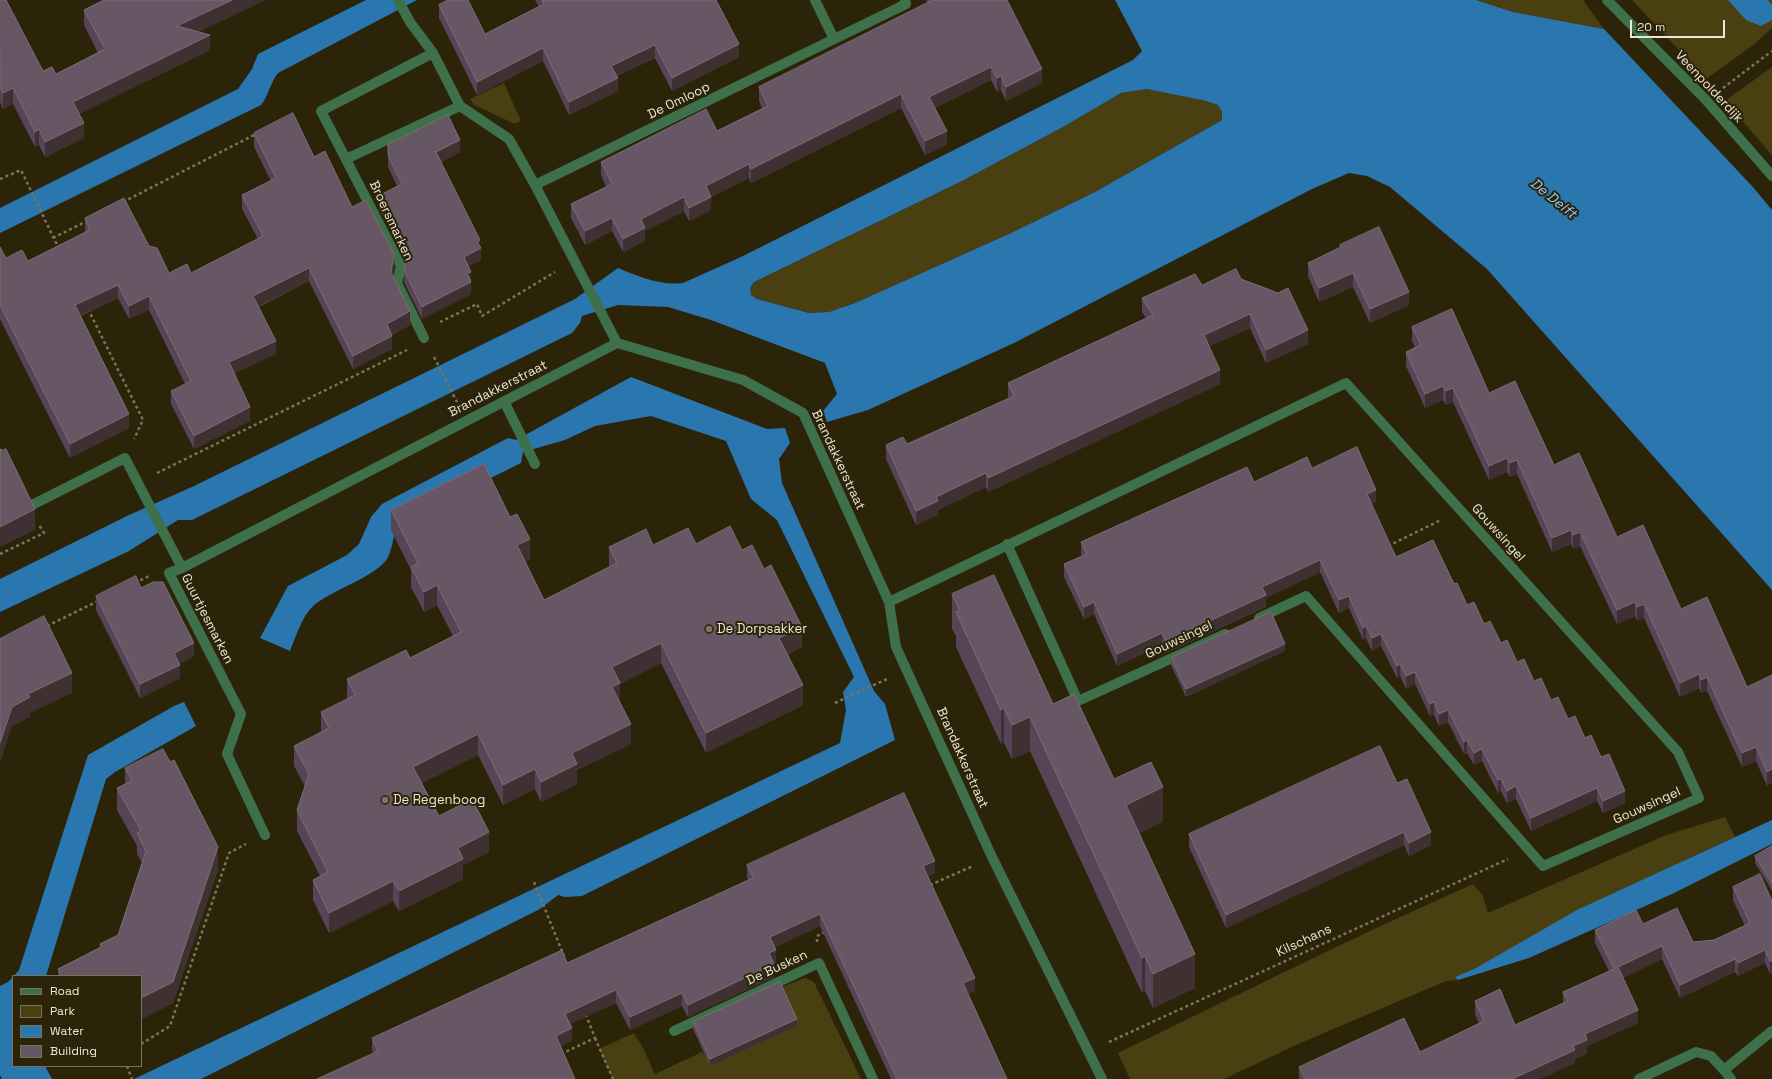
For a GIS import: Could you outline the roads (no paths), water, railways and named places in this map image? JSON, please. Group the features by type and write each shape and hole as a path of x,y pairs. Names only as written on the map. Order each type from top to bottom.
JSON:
{"street":[{"path":"398,0 410,22 433,52 460,106 509,139 618,343"},
{"path":"815,0 834,39"},
{"name":"De Omloop","path":"535,186 906,4 904,0"},
{"name":"Veenpolderdijk","path":"1607,0 1706,100 1772,176"},
{"name":"Broersmarken","path":"422,334 398,283 401,266 321,111 433,52"},
{"path":"346,159 460,106"},
{"name":"Brandakkerstraat","path":"182,568 618,343 743,380 803,413 889,602 896,648 992,857 1102,1079"},
{"name":"Gouwsingel","path":"889,602 1007,544 1346,383 1678,752 1699,798 1544,866 1306,596 1249,622"},
{"path":"504,401 535,464"},
{"name":"Guurtjesmarken","path":"30,506 125,458 182,568 169,574 241,714 227,754 265,835"},
{"name":"Gouwsingel","path":"1007,544 1078,701 1235,629"},
{"name":"De Busken","path":"674,1031 819,962 873,1079"},
{"path":"1724,1070 1772,1030"},
{"path":"1639,1079 1696,1052 1711,1056 1732,1079"}],"water":[{"path":"366,0 417,0 278,73 261,105 0,233 0,208 238,89 252,69 258,54"},
{"name":"De Delft","path":"1115,0 1476,0 1513,12 1604,29 1752,186 1772,210 1772,590 1487,269 1390,187 1367,176 1349,173 1312,189 1014,343 868,410 827,422 823,411 837,394 825,363 711,320 668,307 618,305 582,316 580,323 572,333 192,520 178,520 129,551 0,612 0,579 127,516 194,486 575,299 618,268 658,282 674,284 683,283 741,257 1133,60 1142,51","holes":["1147,89 1206,101 1218,105 1222,112 1222,120 1095,192 1011,233 855,303 829,312 809,313 757,299 751,295 750,288 754,282 962,181 1063,127 1121,93"]},
{"path":"1728,0 1768,0 1772,5 1772,20 1761,26 1746,20"},
{"path":"631,377 767,429 785,428 790,443 779,459 782,483 874,691 885,704 895,740 582,896 565,897 558,895 540,909 201,1079 134,1079 840,743 846,710 843,692 854,677 777,520 751,499 726,441 651,416 595,426 565,440 523,452 521,463 396,525 389,555 384,562 377,569 366,576 320,601 312,607 302,622 290,651 260,638 288,586 347,555 359,544 371,517 382,504 508,438 516,440"},
{"path":"184,702 196,726 115,772 106,779 46,975 15,975 19,970 88,755 174,706"},
{"path":"1772,820 1772,844 1672,894 1529,958 1458,980 1455,977 1476,968 1577,910"},
{"path":"12,978 12,1067 46,1067 52,1079 2,1079 0,1075 0,986"}],"place":[{"name":"De Dorpsakker","path":"709,629"},
{"name":"De Regenboog","path":"385,800"}]}
